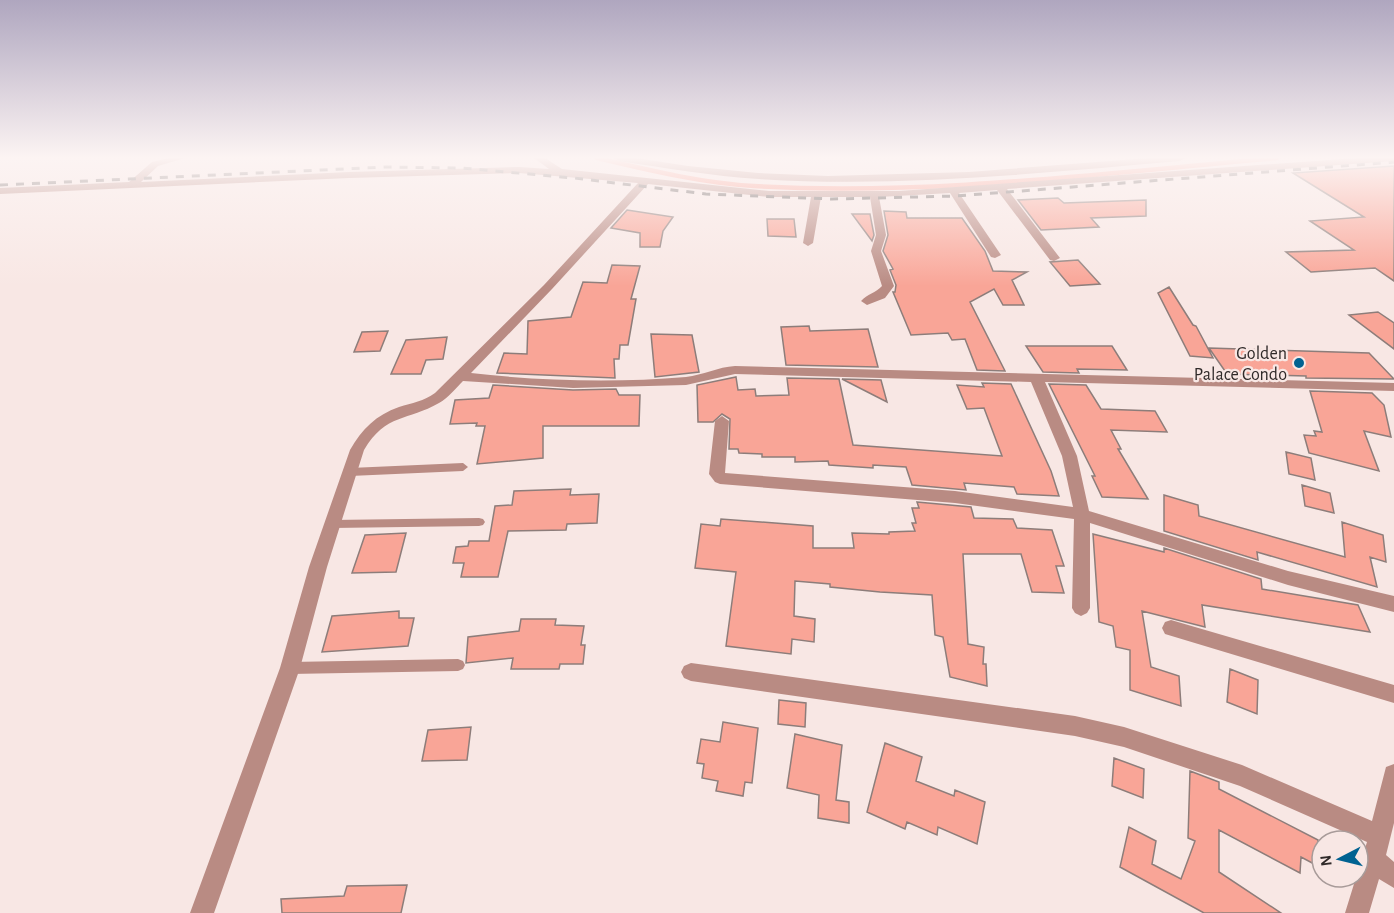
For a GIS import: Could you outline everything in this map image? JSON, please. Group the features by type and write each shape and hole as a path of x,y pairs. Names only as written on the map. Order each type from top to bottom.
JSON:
{"street":[{"path":"201,913 290,668 332,524 357,450 365,434 373,426 395,413 436,400 472,367 627,201"},
{"path":"808,243 815,201"},
{"path":"867,301 881,296 888,286 876,252 881,235 875,201"},
{"path":"959,201 995,255"},
{"path":"1011,201 1054,258"},
{"path":"460,376 498,381 618,384 689,380 725,370 1035,376 1394,387"},
{"path":"1035,376 1070,458 1078,486 1083,537 1082,608"},
{"path":"722,421 717,474 720,478 955,497 1080,514 1288,578 1394,604"},
{"path":"1171,628 1394,694"},
{"path":"691,672 1075,726 1124,737 1242,776 1380,836"},
{"path":"1357,913 1380,836 1394,775"},
{"path":"1373,860 1394,876"}],"lane":[{"path":"350,472 463,467"},
{"path":"332,524 479,522"},
{"path":"290,668 458,665"}],"building":[{"path":"1018,201 1061,201 1064,203 1146,201 1146,216 1091,218 1099,227 1041,230"},
{"path":"1338,201 1394,201 1394,281 1375,268 1311,272 1286,252 1354,250 1310,221 1364,217"},
{"path":"627,210 673,217 663,231 660,247 640,247 640,233 611,228"},
{"path":"884,211 906,212 907,218 962,218 985,251 993,271 1027,272 1012,280 1024,305 1003,305 994,289 970,302 1005,371 977,370 965,339 952,340 948,333 911,335 893,292 895,292 896,285 890,270 893,269 883,251 888,235"},
{"path":"852,214 870,214 874,235 872,241"},
{"path":"767,219 794,219 796,237 768,236"},
{"path":"1078,260 1100,284 1070,286 1050,262"},
{"path":"612,265 640,266 631,299 636,299 628,345 620,345 619,359 614,359 615,378 497,373 504,353 527,354 528,321 571,317 583,282 607,283"},
{"path":"1169,287 1193,325 1196,326 1213,358 1190,356 1158,293"},
{"path":"1378,312 1394,323 1394,349 1349,315"},
{"path":"809,326 810,331 868,329 878,367 786,365 781,327"},
{"path":"388,331 380,351 354,352 362,332"},
{"path":"651,334 692,335 699,372 655,377"},
{"path":"447,337 443,359 426,360 421,374 391,374 406,340"},
{"path":"1026,346 1112,346 1127,370 1077,369 1079,373 1043,372"},
{"name":"Golden Palace Condo","path":"1209,348 1369,353 1394,379 1227,374"},
{"path":"736,377 738,390 755,389 756,396 789,395 787,378 839,379 853,445 1002,456 984,408 967,409 957,385 984,387 982,383 1011,384 1051,471 1059,496 1017,494 1014,487 964,483 966,490 912,485 906,467 873,465 873,468 829,465 828,461 795,462 795,457 762,457 762,454 739,453 738,449 729,449 730,419 722,414 713,422 698,422 697,385"},
{"path":"842,379 881,380 887,402"},
{"path":"1049,384 1086,385 1101,409 1155,411 1167,432 1111,430 1121,449 1118,449 1148,499 1102,497 1092,476 1095,476"},
{"path":"493,385 573,390 616,389 619,395 640,395 639,426 543,426 543,458 477,464 485,426 476,426 477,423 450,424 455,400 489,398"},
{"path":"1310,391 1372,393 1384,405 1391,437 1364,431 1379,471 1309,453 1304,435 1316,436 1314,431 1322,432"},
{"path":"1286,452 1311,458 1315,480 1289,474"},
{"path":"1302,485 1330,493 1334,513 1305,506"},
{"path":"571,489 570,495 599,494 597,523 567,524 566,530 508,531 498,577 461,577 464,563 453,563 456,547 468,546 469,541 489,541 495,506 512,505 514,491"},
{"path":"1164,495 1198,505 1199,516 1345,557 1342,522 1383,535 1386,562 1370,557 1377,587 1257,552 1258,560 1164,531"},
{"path":"917,502 971,507 974,518 1013,519 1017,528 1052,530 1064,566 1056,566 1064,593 1032,592 1021,554 963,554 968,644 984,647 983,664 986,664 987,686 950,677 943,637 935,635 932,595 830,587 830,584 795,581 794,616 815,619 814,642 792,639 791,654 726,646 736,572 695,568 701,524 720,526 721,519 813,526 813,548 854,548 852,533 889,534 889,532 915,531 912,523 916,523 912,508 919,508"},
{"path":"406,533 396,572 352,573 365,535"},
{"path":"1093,534 1164,552 1164,548 1261,579 1262,589 1358,605 1370,632 1202,605 1205,627 1142,611 1151,667 1179,676 1181,706 1130,690 1130,650 1116,647 1113,626 1099,622"},
{"path":"399,611 399,618 414,618 408,646 322,652 332,616"},
{"path":"521,619 556,619 555,625 584,626 581,645 585,645 583,664 560,664 559,669 511,669 513,658 466,663 468,637 519,631"},
{"path":"1230,669 1258,680 1257,714 1227,702"},
{"path":"779,700 806,703 805,727 778,724"},
{"path":"723,722 758,728 752,783 745,782 743,796 716,791 718,781 702,778 704,764 697,763 701,739 720,742"},
{"path":"471,727 467,760 422,761 428,730"},
{"path":"795,734 842,745 836,800 849,802 849,823 818,818 819,795 787,788"},
{"path":"885,743 922,757 916,781 954,796 955,790 985,802 977,844 938,827 937,835 907,822 905,829 867,812"},
{"path":"1114,758 1144,769 1143,798 1112,786"},
{"path":"1190,771 1219,782 1219,789 1310,836 1310,862 1301,857 1300,873 1219,830 1219,872 1281,913 1204,913 1120,867 1129,827 1156,841 1152,864 1181,879 1195,841 1188,838"},
{"path":"407,885 401,913 282,913 281,899 344,896 347,886"}],"place":[{"name":"Golden Palace Condo","path":"1299,363"}]}
